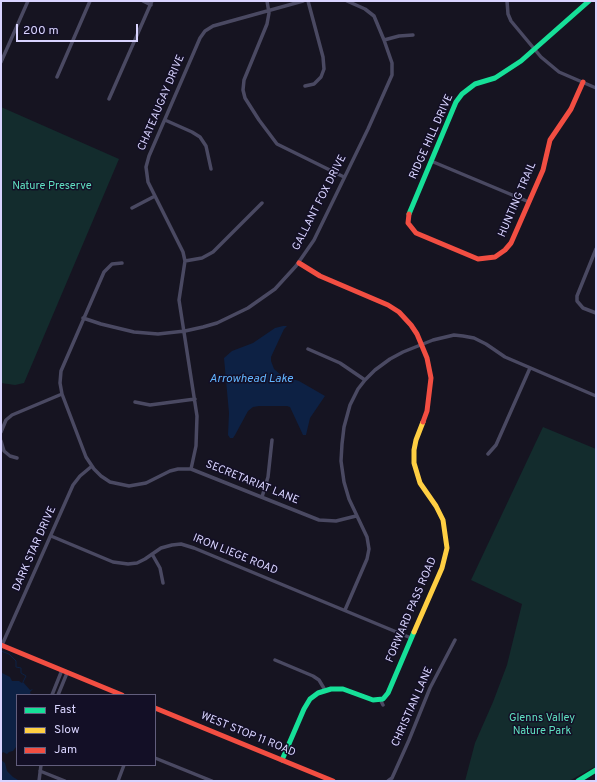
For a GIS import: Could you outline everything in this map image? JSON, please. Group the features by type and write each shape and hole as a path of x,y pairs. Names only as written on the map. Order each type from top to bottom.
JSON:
{"street":[{"path":"1,62 28,1"},
{"path":"57,77 90,1"},
{"path":"109,99 151,3 143,1"},
{"path":"267,1 269,10 267,24 244,80 243,90 245,98 277,144 344,177"},
{"name":"CHATEAUGAY DRIVE","path":"186,261 148,182 146,167 164,120 200,38 205,31 213,26 303,1"},
{"path":"305,86 314,84 321,77 324,69 323,57 308,1"},
{"path":"347,1 365,9 374,16 384,40 399,36 413,35"},
{"path":"507,1 508,14 511,21 534,50 551,67 596,88"},
{"name":"RIDGE HILL DRIVE","path":"495,257 484,259 470,257 416,233 409,225 409,212 456,102 462,94 475,84 495,78 521,61 589,1"},
{"name":"GALLANT FOX DRIVE","path":"83,318 134,332 158,334 185,331 217,323 248,308 276,288 299,264 314,240 392,75 392,63 384,40"},
{"name":"HUNTING TRAIL","path":"495,257 505,250 511,243 543,170 550,140 571,109 583,82"},
{"path":"164,120 200,137 206,146 211,169"},
{"path":"431,161 529,202"},
{"path":"132,208 155,196"},
{"path":"191,469 197,432 197,416 179,300 186,261 202,258 213,252 262,203"},
{"path":"596,249 578,290 577,296 577,301 583,308 596,313"},
{"name":"SECRETARIAT LANE","path":"122,263 112,264 104,272 61,371 60,383 62,394 86,457 101,476 110,482 129,486 146,483 170,471 178,469 191,469 319,520 336,522 356,516"},
{"name":"FORWARD PASS ROAD","path":"299,264 320,276 388,305 399,312 411,325 422,344 430,369 430,392 427,411 416,440 414,463 420,483 436,506 443,520 447,548 442,568 388,693 380,699"},
{"path":"345,610 367,559 369,549 367,537 356,516 344,482 341,461 344,427 350,405 358,389 375,370 390,359 422,344 442,337 463,336 480,341 505,357 596,396"},
{"path":"308,349 340,363 365,380"},
{"path":"488,454 496,445 530,368"},
{"path":"1,432 6,420 12,415 62,394"},
{"path":"135,402 150,405 195,399"},
{"path":"262,497 268,477 272,440"},
{"path":"1,441 4,451 10,456 17,458"},
{"name":"DARK STAR DRIVE","path":"2,645 73,485 80,476 92,466"},
{"name":"IRON LIEGE ROAD","path":"51,536 118,564 138,562 161,548 181,544 194,548 411,638"},
{"path":"152,554 160,568 163,583"},
{"name":"CHRISTIAN LANE","path":"388,781 392,778 402,757 430,688 455,640"},
{"path":"2,645 119,694"},
{"path":"275,660 313,676 319,680 325,690"},
{"path":"53,694 64,672"},
{"path":"58,694 64,672"},
{"path":"282,760 304,709 310,699 318,693 325,690 343,689 373,700 380,699 383,705"},
{"name":"WEST STOP 11 ROAD","path":"156,708 333,781"},
{"path":"156,758 212,781"},
{"path":"39,781 41,766"},
{"path":"118,781 124,766"},
{"path":"578,781 596,770"},
{"path":"40,771 65,781"}],"green space":[{"name":"Nature Preserve","path":"1,107 119,159 24,383 15,385 1,383"},
{"name":"Glenns Valley Nature Park","path":"543,427 596,449 596,766 569,781 465,781 475,743 507,665 522,604 471,580"}],"water":[{"name":"Arrowhead Lake","path":"287,326 284,329 271,357 274,369 282,376 299,381 325,396 310,418 306,435 303,435 290,407 259,406 253,407 248,411 233,438 230,438 228,435 229,413 224,358 232,351 253,343 275,328"},
{"path":"2,673 10,677 12,681 23,682 30,690 33,689 30,692 31,694 16,694 16,747 13,751 7,754 3,752 1,755"},
{"path":"1,760 5,763 7,771 18,780 17,781 1,781"}],"waterway":[{"path":"1,651 9,654 16,661 16,667 21,668 21,673 26,676 23,682"}],"traffic: fast":[{"path":"409,214 456,102 462,94 475,84 495,78 521,61 589,1"},
{"path":"282,760 304,709 310,699 318,693 331,689 343,689 373,700 383,699 388,693 414,632"},
{"path":"578,781 596,770"}],"traffic: slow":[{"path":"414,632 442,568 447,548 443,520 436,506 420,483 414,463 416,440 423,422"}],"traffic: jam":[{"path":"409,214 408,223 416,233 478,259 495,257 505,250 511,243 543,170 550,140 571,109 583,82"},
{"path":"299,263 320,276 388,305 399,312 411,325 417,334 427,358 431,378 427,411 423,422"},
{"path":"1,645 120,694"},
{"path":"156,708 333,781"}]}
